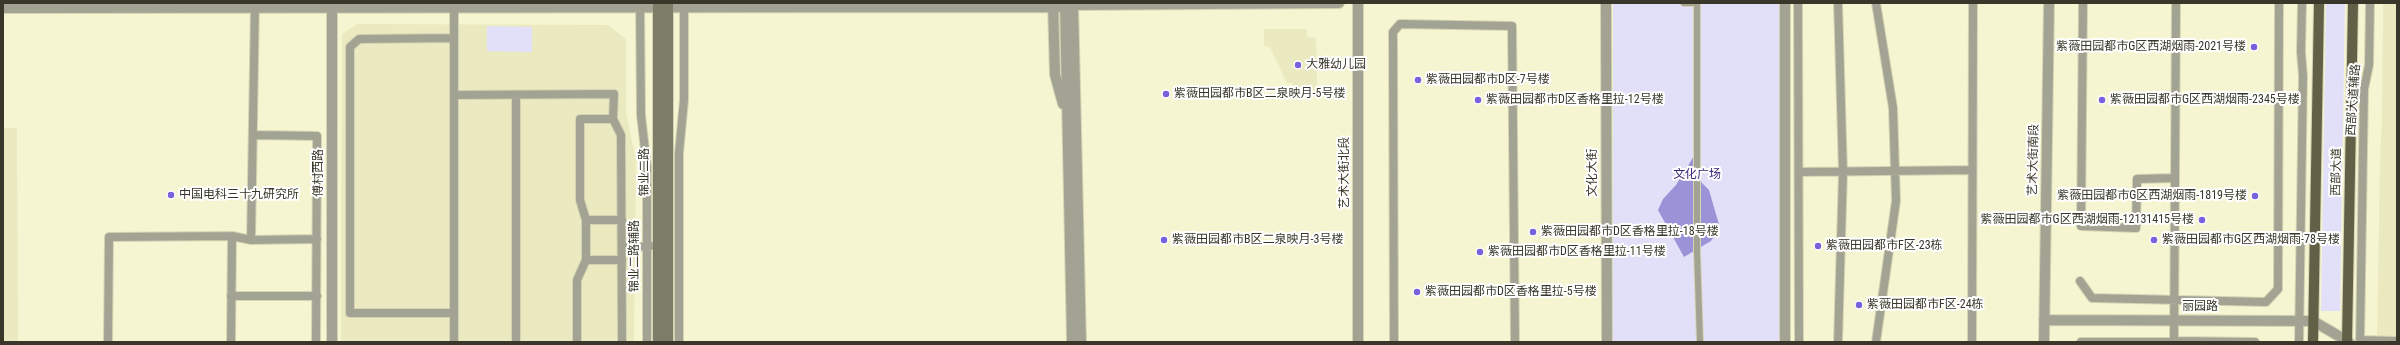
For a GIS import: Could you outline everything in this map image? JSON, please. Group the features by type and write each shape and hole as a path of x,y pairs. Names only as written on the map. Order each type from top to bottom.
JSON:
{"main road":[{"name":"西部大道","path":"2313,342 2318,3"},
{"name":"西部大道","path":"2352,341 2353,3"},
{"name":"锦业二路","path":"663,5 663,246 668,342"},
{"name":"锦业二路","path":"658,342 663,246"}],"street":[{"path":"3,8 255,5 1053,5 1339,3"},
{"name":"艺术大街北段","path":"1358,3 1358,342"},
{"name":"文化大街","path":"1606,3 1607,342"},
{"path":"1684,3 1697,3 1697,251 1700,342"},
{"path":"1785,3 1785,342"},
{"path":"1798,3 1799,342"},
{"path":"1838,3 1843,172 1838,342"},
{"path":"1876,3 1893,108 1896,171 1896,201 1876,342"},
{"path":"1972,342 1973,3"},
{"name":"艺术大街南段","path":"2044,342 2049,3"},
{"path":"2083,3 2081,226 2136,228 2136,179 2175,178"},
{"path":"2174,341 2176,3"},
{"path":"2080,281 2092,298 2266,302 2278,289 2279,3"},
{"path":"2299,342 2303,76 2301,52 2302,3"},
{"name":"西部大道辅路","path":"2352,341 2364,89 2369,65 2370,3"},
{"path":"1070,4 1067,117 1072,342"},
{"path":"1070,4 1081,342"},
{"path":"251,240 254,135 255,5"},
{"name":"傅村西路","path":"332,5 332,342"},
{"path":"454,5 454,342"},
{"name":"锦业二路辅路","path":"640,5 641,115 647,167 647,342"},
{"path":"679,342 679,153 684,100 684,5"},
{"path":"1053,5 1055,75 1067,117"},
{"path":"1394,342 1393,32 1400,24 1512,26 1515,342"},
{"path":"454,38 360,38 350,47 350,313 454,313"},
{"path":"454,95 614,94 613,119 621,135 622,342"},
{"path":"516,95 516,342"},
{"path":"577,342 577,280 586,260 586,220 580,200 580,119 613,119"},
{"path":"254,135 317,136 316,342"},
{"path":"1799,172 1972,170"},
{"path":"586,220 622,220"},
{"path":"108,342 109,237 232,236 251,240 317,240"},
{"path":"231,342 232,236"},
{"path":"622,246 663,246"},
{"path":"586,260 622,260"},
{"path":"232,296 317,296"},
{"name":"丽园路","path":"2044,320 2313,321 2352,341"},
{"path":"2352,341 2397,341"},
{"path":"2081,342 2255,342"}],"shaded area":[{"path":"2383,3 2397,3 2397,342 2377,342"},
{"path":"357,24 608,25 626,39 626,113 636,159 634,342 341,342 342,34"},
{"name":"大雅幼儿园","path":"1264,29 1307,29 1307,37 1316,38 1317,91 1293,91 1293,83 1287,83 1270,47 1264,46"},
{"path":"3,128 17,128 18,342 3,342"},
{"path":"1694,156 1700,163 1701,182 1709,190 1720,228 1711,241 1684,257 1658,210 1663,199 1676,185"}],"green space":[{"name":"文化广场","path":"1613,3 1780,3 1780,342 1613,342"},
{"path":"2326,3 2345,3 2340,311 2321,311"},
{"path":"487,26 532,27 532,52 487,51"}],"place":[{"name":"紫薇田园都市G区西湖烟雨-2021号楼","path":"2254,47"},
{"name":"大雅幼儿园","path":"1298,65"},
{"name":"紫薇田园都市D区-7号楼","path":"1418,80"},
{"name":"紫薇田园都市B区二泉映月-5号楼","path":"1166,94"},
{"name":"紫薇田园都市D区香格里拉-12号楼","path":"1478,100"},
{"name":"紫薇田园都市G区西湖烟雨-2345号楼","path":"2102,100"},
{"name":"中国电科三十九研究所","path":"171,195"},
{"name":"紫薇田园都市G区西湖烟雨-1819号楼","path":"2255,196"},
{"name":"紫薇田园都市G区西湖烟雨-12131415号楼","path":"2202,220"},
{"name":"紫薇田园都市D区香格里拉-18号楼","path":"1533,232"},
{"name":"紫薇田园都市B区二泉映月-3号楼","path":"1164,240"},
{"name":"紫薇田园都市G区西湖烟雨-78号楼","path":"2154,240"},
{"name":"紫薇田园都市F区-23栋","path":"1818,246"},
{"name":"紫薇田园都市D区香格里拉-11号楼","path":"1480,252"},
{"name":"紫薇田园都市D区香格里拉-5号楼","path":"1417,292"},
{"name":"紫薇田园都市F区-24栋","path":"1859,305"}]}
